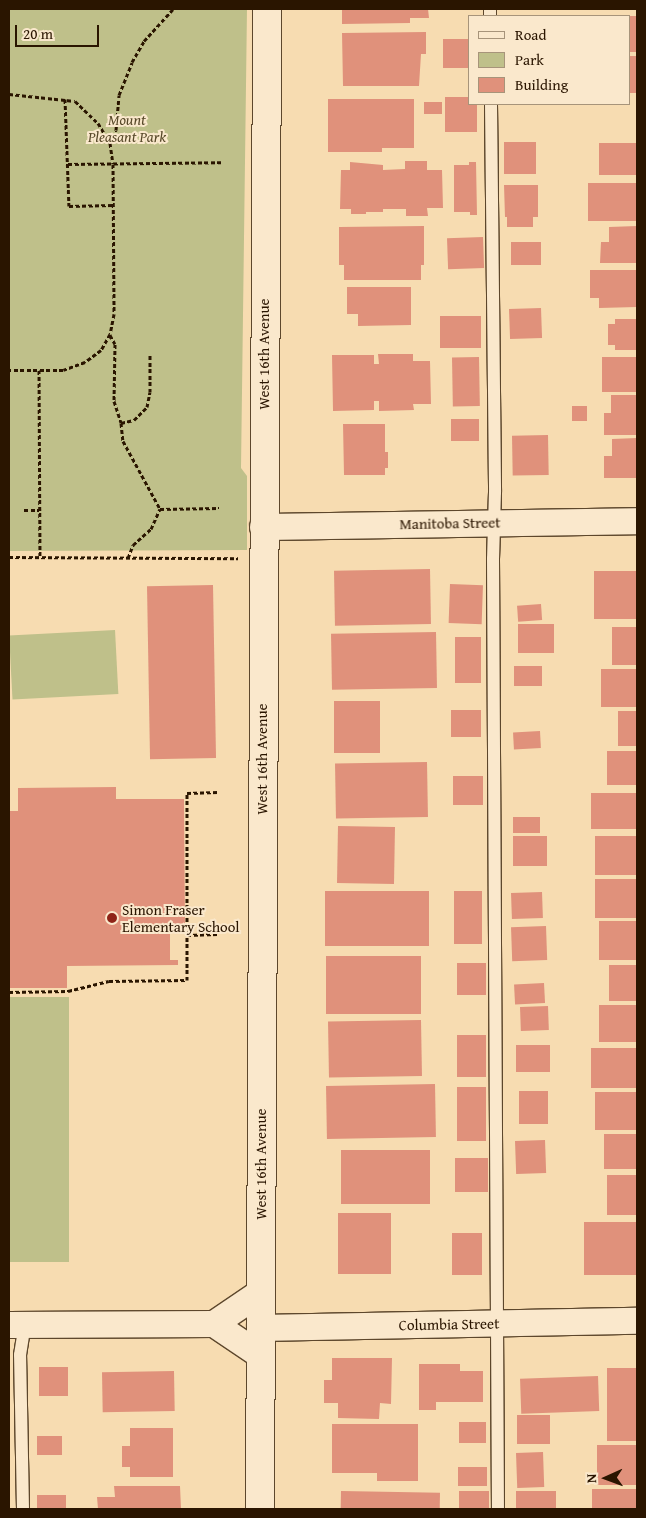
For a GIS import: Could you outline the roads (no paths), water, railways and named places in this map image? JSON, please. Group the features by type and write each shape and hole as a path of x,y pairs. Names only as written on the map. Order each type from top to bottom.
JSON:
{"street":[{"name":"West 16th Avenue","path":"260,1509 263,527 267,9"},
{"name":"Manitoba Street","path":"263,527 637,521"},
{"path":"214,1324 261,1292"},
{"name":"Columbia Street","path":"260,1342 498,1324 637,1321"},
{"path":"17,1324 214,1324 260,1342"}],"lane":[{"path":"491,105 498,1509"},
{"path":"17,1324 20,1355 23,1509"}],"place":[{"name":"Simon Fraser Elementary School","path":"112,918"}],"park label":[{"name":"Mount Pleasant Park","path":"127,128"}]}
